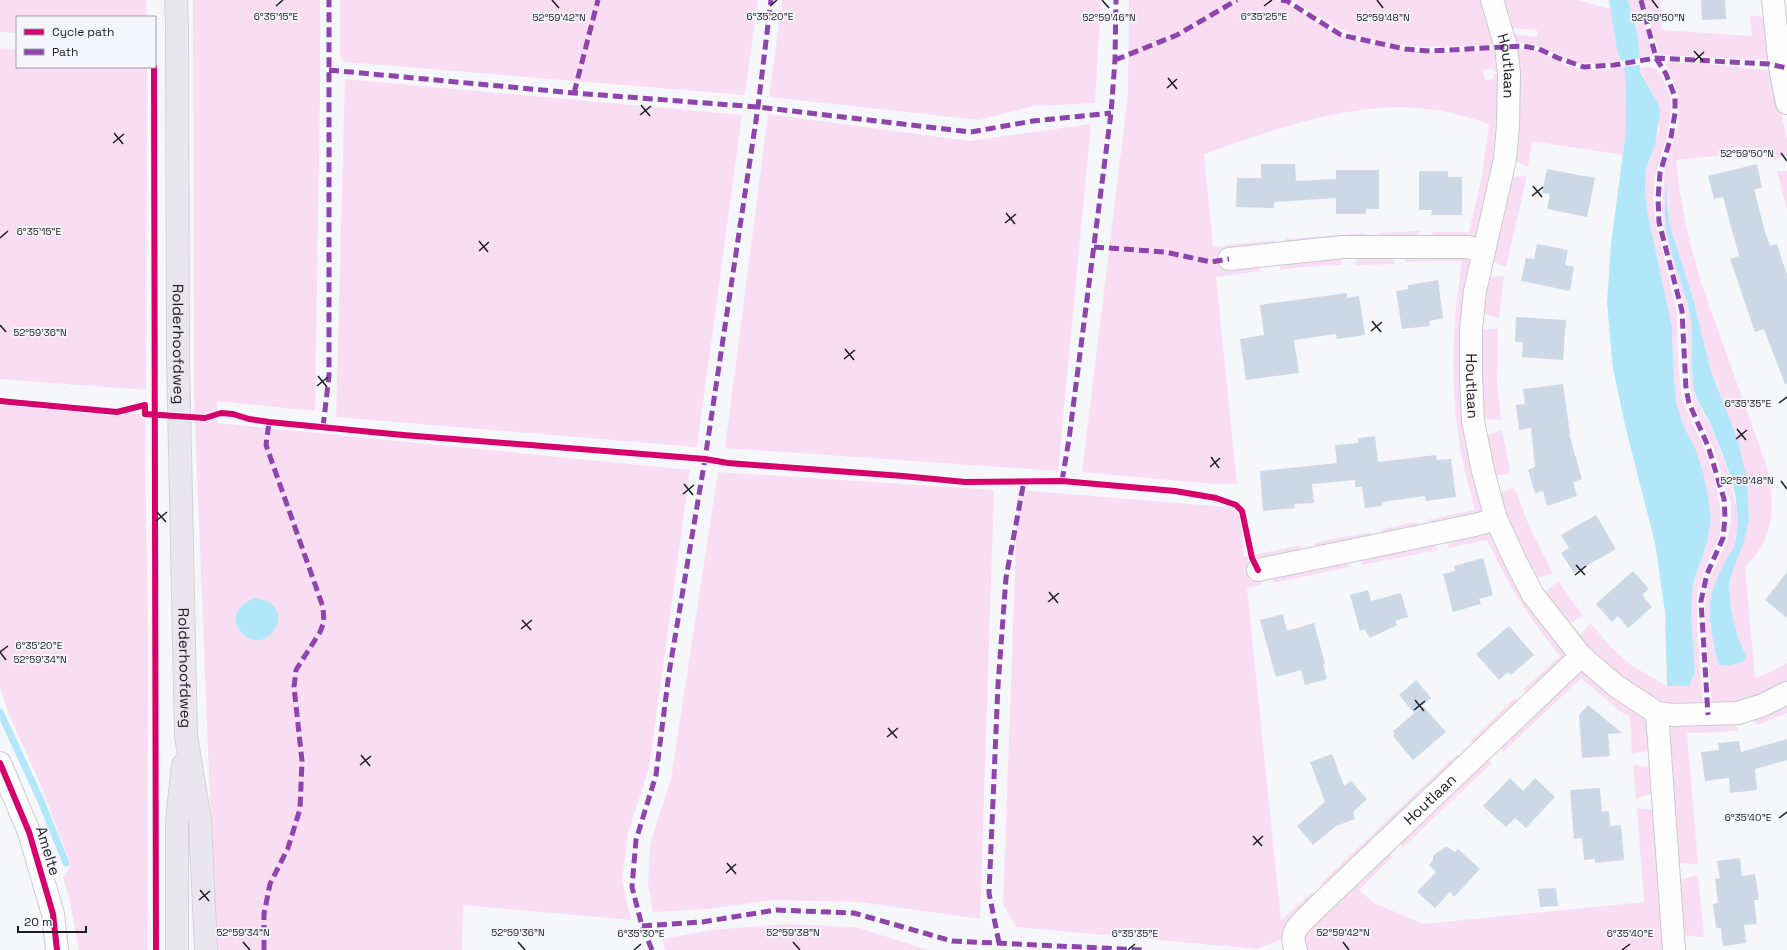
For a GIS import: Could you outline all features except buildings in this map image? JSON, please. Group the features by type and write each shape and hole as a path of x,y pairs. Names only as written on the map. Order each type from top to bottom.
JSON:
{"main road":[{"name":"Rolderhoofdweg","path":"176,0 178,365 186,736 177,822 177,950"},
{"name":"Rolderhoofdweg","path":"186,736 200,821 206,950"}],"street":[{"name":"Houtlaan","path":"1492,0 1506,47 1508,66 1508,126 1505,158 1475,291 1471,329 1472,421 1483,471 1496,519 1514,560 1533,596 1581,656 1616,686 1657,713 1673,716 1738,713 1763,705 1787,693"},
{"path":"1773,0 1780,67 1787,103"},
{"path":"1229,259 1343,248 1468,247 1483,252"},
{"path":"1258,570 1475,525 1496,519"},
{"name":"Houtlaan","path":"1296,950 1293,942 1294,932 1316,908 1581,656"},
{"path":"1657,713 1674,950"},
{"name":"Amelte","path":"0,763 29,832 53,914 57,950"}],"shaded area":[{"path":"0,0 146,0 147,16 16,16 16,33 0,32"},
{"path":"193,0 320,0 315,411 217,401 217,423 690,470 649,768 628,833 622,881 631,920 463,905 462,950 216,950 194,396"},
{"path":"340,0 758,0 745,95 345,62 340,58"},
{"path":"782,0 1101,0 1095,103 1033,106 979,120 769,97"},
{"path":"1129,0 1277,0 1293,7 1332,31 1358,41 1424,53 1498,50 1500,71 1493,72 1492,68 1483,70 1485,80 1494,79 1493,74 1500,74 1497,153 1478,233 1472,238 1434,240 1432,232 1469,232 1481,181 1489,124 1456,114 1436,110 1406,107 1376,108 1318,118 1260,135 1204,154 1213,247 1274,240 1271,249 1218,255 1219,267 1256,262 1261,271 1216,277 1237,484 1215,484 1082,472 1128,94"},
{"path":"1292,0 1485,0 1497,44 1426,47 1391,44 1356,35 1339,28"},
{"path":"1503,0 1576,0 1611,9 1617,50 1622,60 1599,64 1579,63 1533,44 1513,42 1512,34 1537,37 1537,30 1511,28"},
{"path":"1628,0 1638,0 1653,51 1650,56 1639,58 1638,36"},
{"path":"1643,0 1660,0 1662,30 1752,36 1750,15 1766,18 1772,60 1660,55"},
{"path":"0,48 16,50 16,68 147,68 146,390 0,379"},
{"path":"1514,49 1536,50 1566,65 1586,70 1624,67 1627,98 1623,155 1532,141 1528,167 1513,160"},
{"path":"1668,62 1708,64 1772,71 1787,140 1787,155 1774,160 1772,150 1676,160 1680,193 1688,235 1700,280 1766,464 1769,479 1772,506 1768,531 1763,543 1745,567 1755,678 1787,663 1787,682 1760,695 1732,704 1712,706 1705,625 1705,603 1709,580 1728,538 1731,519 1731,504 1714,449 1695,408 1690,388 1686,314 1664,228 1662,208 1665,168 1679,122 1678,95 1666,65","holes":["1667,189 1670,225 1694,302 1710,368 1719,389 1747,479 1749,520 1729,583 1731,610 1738,637 1746,656 1711,597 1718,576 1734,548 1737,530 1737,510 1727,468 1711,427 1701,409 1695,393 1692,376 1693,336 1691,319 1680,276 1670,247 1665,218"]},
{"path":"1650,67 1656,69 1662,76 1670,97 1671,108 1667,136 1655,177 1653,197 1655,219 1677,313 1678,364 1682,400 1705,450 1715,481 1721,511 1720,535 1704,570 1697,593 1697,625 1703,706 1669,705 1657,702 1620,678 1578,638 1590,623 1612,648 1632,666 1667,686 1689,686 1695,673 1691,616 1692,593 1694,580 1707,543 1711,519 1709,501 1695,448 1685,429 1676,403 1672,327 1648,215 1645,193 1646,169 1651,159 1659,129 1658,103 1639,68"},
{"path":"345,79 742,115 697,447 336,417"},
{"path":"768,114 970,141 1091,124 1058,471 725,448"},
{"path":"1777,171 1787,171 1787,210"},
{"path":"1527,176 1506,267 1490,260 1510,177"},
{"path":"1420,231 1418,240 1379,240 1378,233"},
{"path":"1366,233 1363,241 1288,247 1285,239"},
{"path":"1407,252 1465,256 1471,265 1484,502 1483,512 1433,528 1427,520 1475,510 1463,464 1455,408 1453,359 1454,334 1462,261 1404,262"},
{"path":"1390,253 1395,264 1355,265 1358,256"},
{"path":"1338,255 1342,265 1302,267 1280,270 1281,261"},
{"path":"1504,276 1499,318 1483,314 1487,277"},
{"path":"1498,328 1497,382 1501,420 1483,419 1481,330"},
{"path":"0,402 139,414 145,421 148,644 147,950 79,950 69,897 63,878 68,871 70,862 40,783 10,717 0,688"},
{"path":"1502,430 1510,471 1508,475 1494,475 1485,436"},
{"path":"718,472 994,490 980,919 860,902 772,900 708,909 653,912 648,883 650,844 671,779"},
{"path":"1511,488 1515,489 1529,526 1553,573 1536,578 1520,549 1499,494"},
{"path":"1018,490 1240,508 1244,557 1301,545 1299,555 1248,565 1249,577 1257,576 1261,585 1247,588 1281,920 1312,892 1315,899 1284,938 1258,949 1016,927 1003,904"},
{"path":"1417,522 1416,531 1386,537 1382,529"},
{"path":"1370,532 1369,541 1318,551 1314,543"},
{"path":"1489,532 1492,534 1566,653 1566,656 1531,694 1523,690 1560,656 1519,600 1502,571 1487,540 1448,548 1449,537"},
{"path":"1431,541 1438,550 1362,565 1362,555"},
{"path":"1345,558 1350,567 1273,583 1274,573"},
{"path":"1558,581 1583,616 1568,624 1545,592"},
{"path":"1582,670 1647,716 1652,750 1632,754 1630,717 1617,709 1581,678 1503,752 1498,742"},
{"path":"1515,698 1519,706 1477,745 1470,741"},
{"path":"1787,700 1787,713 1757,725 1750,716"},
{"path":"1733,720 1738,730 1687,733 1698,864 1675,863 1669,730 1676,724"},
{"path":"1457,754 1461,761 1328,887 1321,883"},
{"path":"1484,755 1492,763 1403,847 1396,839"},
{"path":"1633,765 1653,767 1655,793 1636,798"},
{"path":"1637,808 1657,810 1669,950 1303,950 1299,937 1385,849 1392,857 1359,890 1374,903 1424,924 1644,902"},
{"path":"1698,875 1704,937 1681,935 1676,881"},
{"path":"786,924 856,927 928,950 665,950 662,939 711,930"}],"water":[{"path":"1609,0 1628,0 1638,36 1640,72 1658,103 1660,112 1655,146 1646,169 1645,193 1648,215 1672,327 1676,403 1685,429 1695,448 1703,472 1709,501 1711,519 1707,543 1694,580 1692,593 1691,616 1695,673 1689,686 1667,686 1665,612 1655,543 1626,429 1613,369 1607,303 1611,244 1625,138 1626,91 1625,71 1617,50"},
{"path":"1667,182 1667,202 1670,225 1694,302 1710,368 1738,441 1747,479 1749,520 1743,545 1729,583 1731,610 1738,637 1746,656 1743,662 1730,665 1719,665 1712,631 1710,605 1712,592 1717,578 1735,543 1737,534 1736,500 1724,458 1710,423 1695,393 1693,384 1692,339 1689,308 1666,231 1665,209"},
{"path":"254,598 269,602 277,609 279,618 276,628 270,635 261,640 251,639 242,633 236,622 237,612 240,608"}],"pier":[{"path":"1641,58 1641,65 1622,67 1620,61"}],"waterway":[{"path":"0,712 41,801 66,863"}],"marked path":[{"path":"323,427 329,376 329,0"},
{"path":"574,93 598,0"},
{"path":"652,950 642,926 632,887 636,840 656,775 669,673 705,459 758,107 771,0"},
{"path":"1062,481 1069,439 1111,113 1115,60 1116,0"},
{"path":"1115,60 1177,35 1237,0"},
{"path":"1281,0 1287,1 1341,35 1405,49 1430,51 1523,46 1539,49 1558,58 1584,67 1614,65 1656,58 1769,64 1787,68"},
{"path":"1641,0 1656,58 1666,74 1675,97 1675,113 1671,137 1660,173 1658,199 1659,222 1682,311 1686,389 1689,403 1708,446 1724,499 1725,517 1723,538 1707,574 1701,601 1708,715"},
{"path":"329,70 574,93 758,107 971,132 1033,121 1111,113"},
{"path":"1094,247 1165,252 1211,262 1229,259"},
{"path":"264,950 264,914 270,884 288,848 300,809 302,761 294,687 296,670 320,632 324,622 323,607 266,445 269,422"},
{"path":"999,943 989,893 998,685 1006,578 1024,481"},
{"path":"642,926 702,922 776,910 854,913 952,941 1144,950"}],"cycle path":[{"path":"154,68 156,950"},
{"path":"0,401 117,412 145,405 145,414 205,418 221,413 233,414 249,419 269,422 403,435 705,459 728,463 965,482 1062,481 1175,491 1216,498 1236,505 1242,511 1252,558 1258,570"},
{"path":"0,763 29,832 53,914 57,950"}]}
